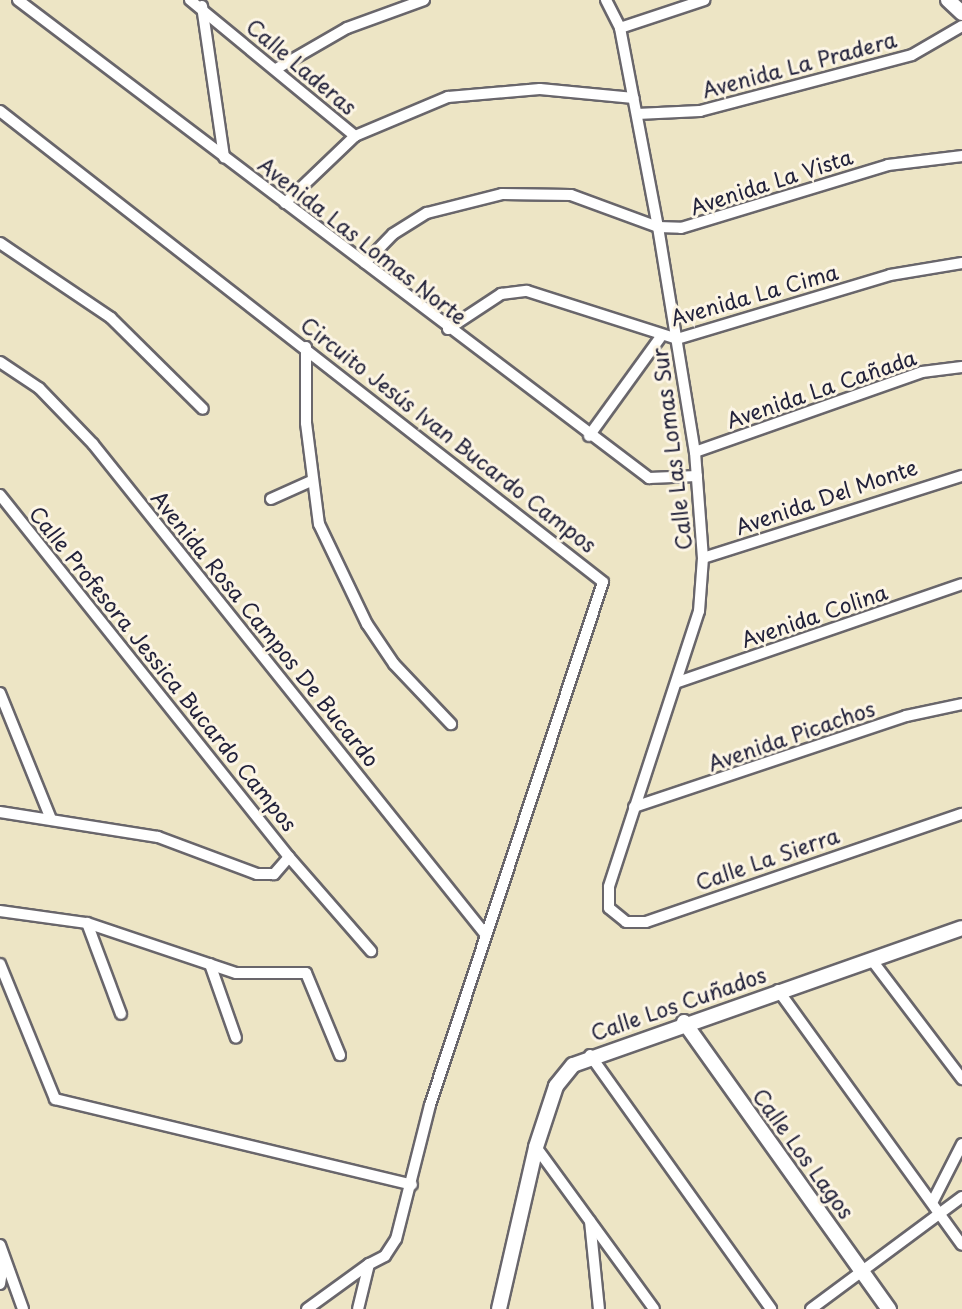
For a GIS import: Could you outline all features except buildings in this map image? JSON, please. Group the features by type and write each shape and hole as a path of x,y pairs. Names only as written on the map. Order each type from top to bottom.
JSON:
{"street":[{"name":"Avenida Las Lomas Norte","path":"18,0 589,436 649,478 697,475"},
{"name":"Calle Laderas","path":"190,0 202,4 355,136"},
{"path":"276,69 347,28 424,0"},
{"name":"Calle Las Lomas Sur","path":"606,0 620,28 658,227 695,452 703,558 699,611 609,887"},
{"path":"620,28 704,0"},
{"path":"948,0 962,13"},
{"path":"202,4 224,157"},
{"name":"Avenida La Pradera","path":"637,114 700,111 912,55 962,26"},
{"path":"285,203 355,136 448,97 497,89 634,98"},
{"name":"Circuito Jesús Ivan Bucardo Campos","path":"0,111 306,347 603,582 430,1105 412,1185 392,1250 307,1309"},
{"name":"Avenida La Vista","path":"365,263 393,234 427,213 502,194 571,195 658,227 707,225 888,164 962,156"},
{"path":"0,243 111,318 203,409"},
{"name":"Avenida La Cima","path":"448,329 501,293 527,291 660,338 677,339 890,275 962,263"},
{"path":"589,436 660,338"},
{"path":"306,347 311,481 319,524 367,624 394,664 451,724"},
{"name":"Avenida Rosa Campos De Bucardo","path":"0,362 39,388 93,444 486,935"},
{"name":"Avenida La Cañada","path":"695,452 922,372 962,367"},
{"name":"Avenida Del Monte","path":"703,558 962,476"},
{"path":"271,499 311,481"},
{"name":"Calle Profesora Jessica Bucardo Campos","path":"0,495 289,857 274,874 257,874 158,837 50,817 0,812"},
{"name":"Avenida Colina","path":"678,682 962,584"},
{"path":"0,693 50,817"},
{"name":"Avenida Picachos","path":"634,807 906,716 962,704"},
{"name":"Calle La Sierra","path":"609,887 616,917 646,922 962,814"},
{"path":"289,857 371,951"},
{"path":"0,911 87,923 236,973 306,973 340,1055"},
{"path":"87,923 121,1014"},
{"name":"Calle Los Cuñados","path":"499,1309 536,1147 556,1086 590,1055 962,928"},
{"path":"871,959 962,1079"},
{"path":"0,964 55,1099 412,1185"},
{"path":"210,964 236,1038"},
{"path":"778,990 933,1201 962,1245"},
{"name":"Calle Los Lagos","path":"684,1022 890,1309"},
{"path":"590,1055 771,1309"},
{"path":"933,1201 962,1144"},
{"path":"536,1147 653,1309"},
{"path":"811,1309 962,1197"},
{"path":"590,1221 599,1309"},
{"path":"0,1245 23,1309"},
{"path":"0,1284 5,1257"},
{"path":"358,1309 369,1264"}]}
